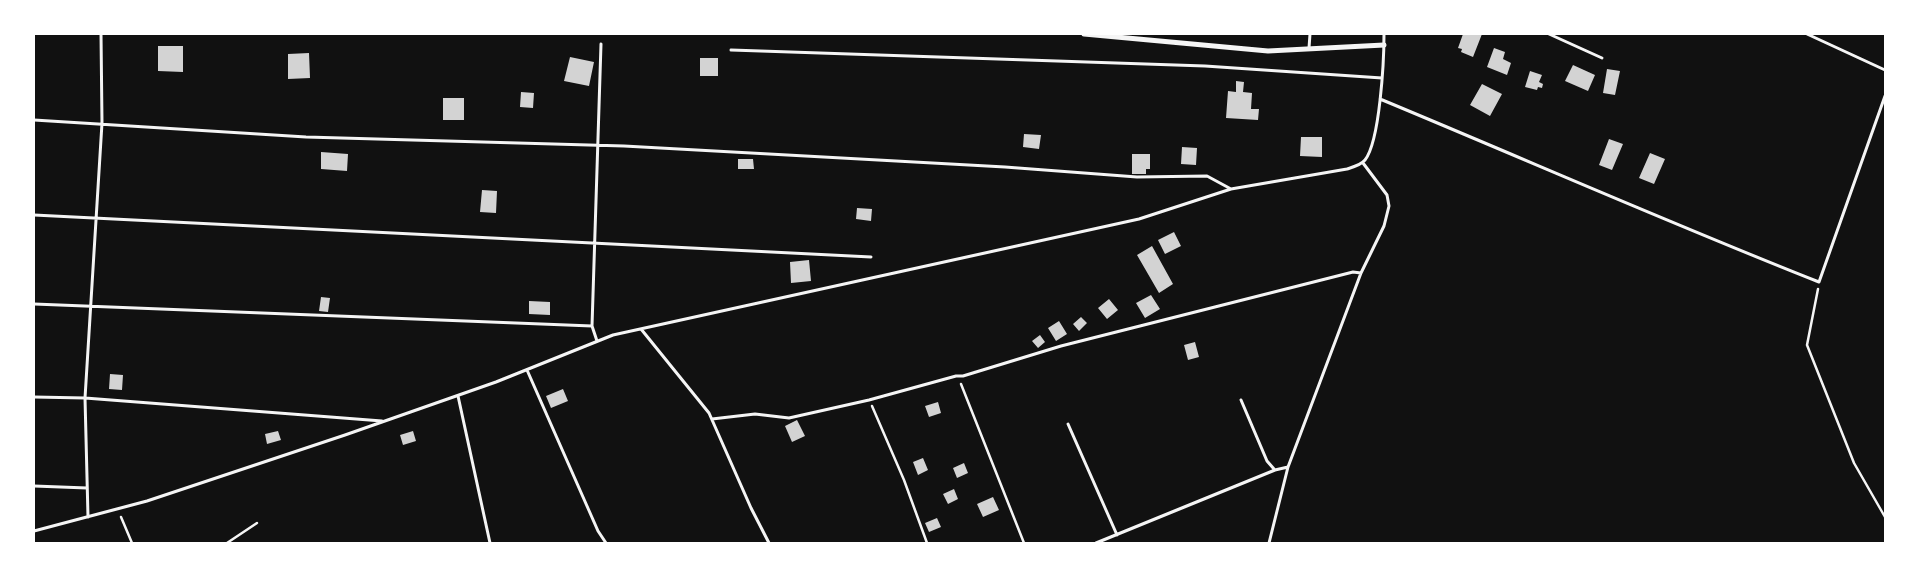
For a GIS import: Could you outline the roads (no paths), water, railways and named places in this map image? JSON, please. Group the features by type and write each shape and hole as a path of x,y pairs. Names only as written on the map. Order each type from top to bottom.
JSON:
{"street":[{"path":"1084,34 1268,51 1384,45"}],"lane":[{"path":"88,517 86,398 102,122 101,34"},
{"path":"1310,34 1310,48"},
{"path":"34,531 117,509 385,421 527,370 597,341 642,329 1139,219 1231,190 1348,169 1363,163 1369,154 1380,98 1384,34"},
{"path":"1548,34 1602,58"},
{"path":"1807,34 1885,70"},
{"path":"597,341 592,326 602,44"},
{"path":"731,50 1205,66 1382,78"},
{"path":"1380,98 1547,168 1624,204 1819,282 1885,96"},
{"path":"34,120 102,122 306,137 597,145 1006,167 1137,177 1207,176 1231,190"},
{"path":"1269,543 1288,467 1361,273 1384,226 1389,206 1387,196 1363,163"},
{"path":"34,215 871,257"},
{"path":"712,419 756,414 789,418 869,400 1061,346 1353,272 1361,273"},
{"path":"34,304 592,326"},
{"path":"642,329 712,419 751,508 769,543"},
{"path":"527,370 598,531 606,543"},
{"path":"458,396 490,543"},
{"path":"34,397 86,398 385,421"},
{"path":"1241,400 1267,461 1275,470"},
{"path":"1068,424 1117,535"},
{"path":"1096,543 1275,470 1288,467"},
{"path":"34,486 87,488"}]}
